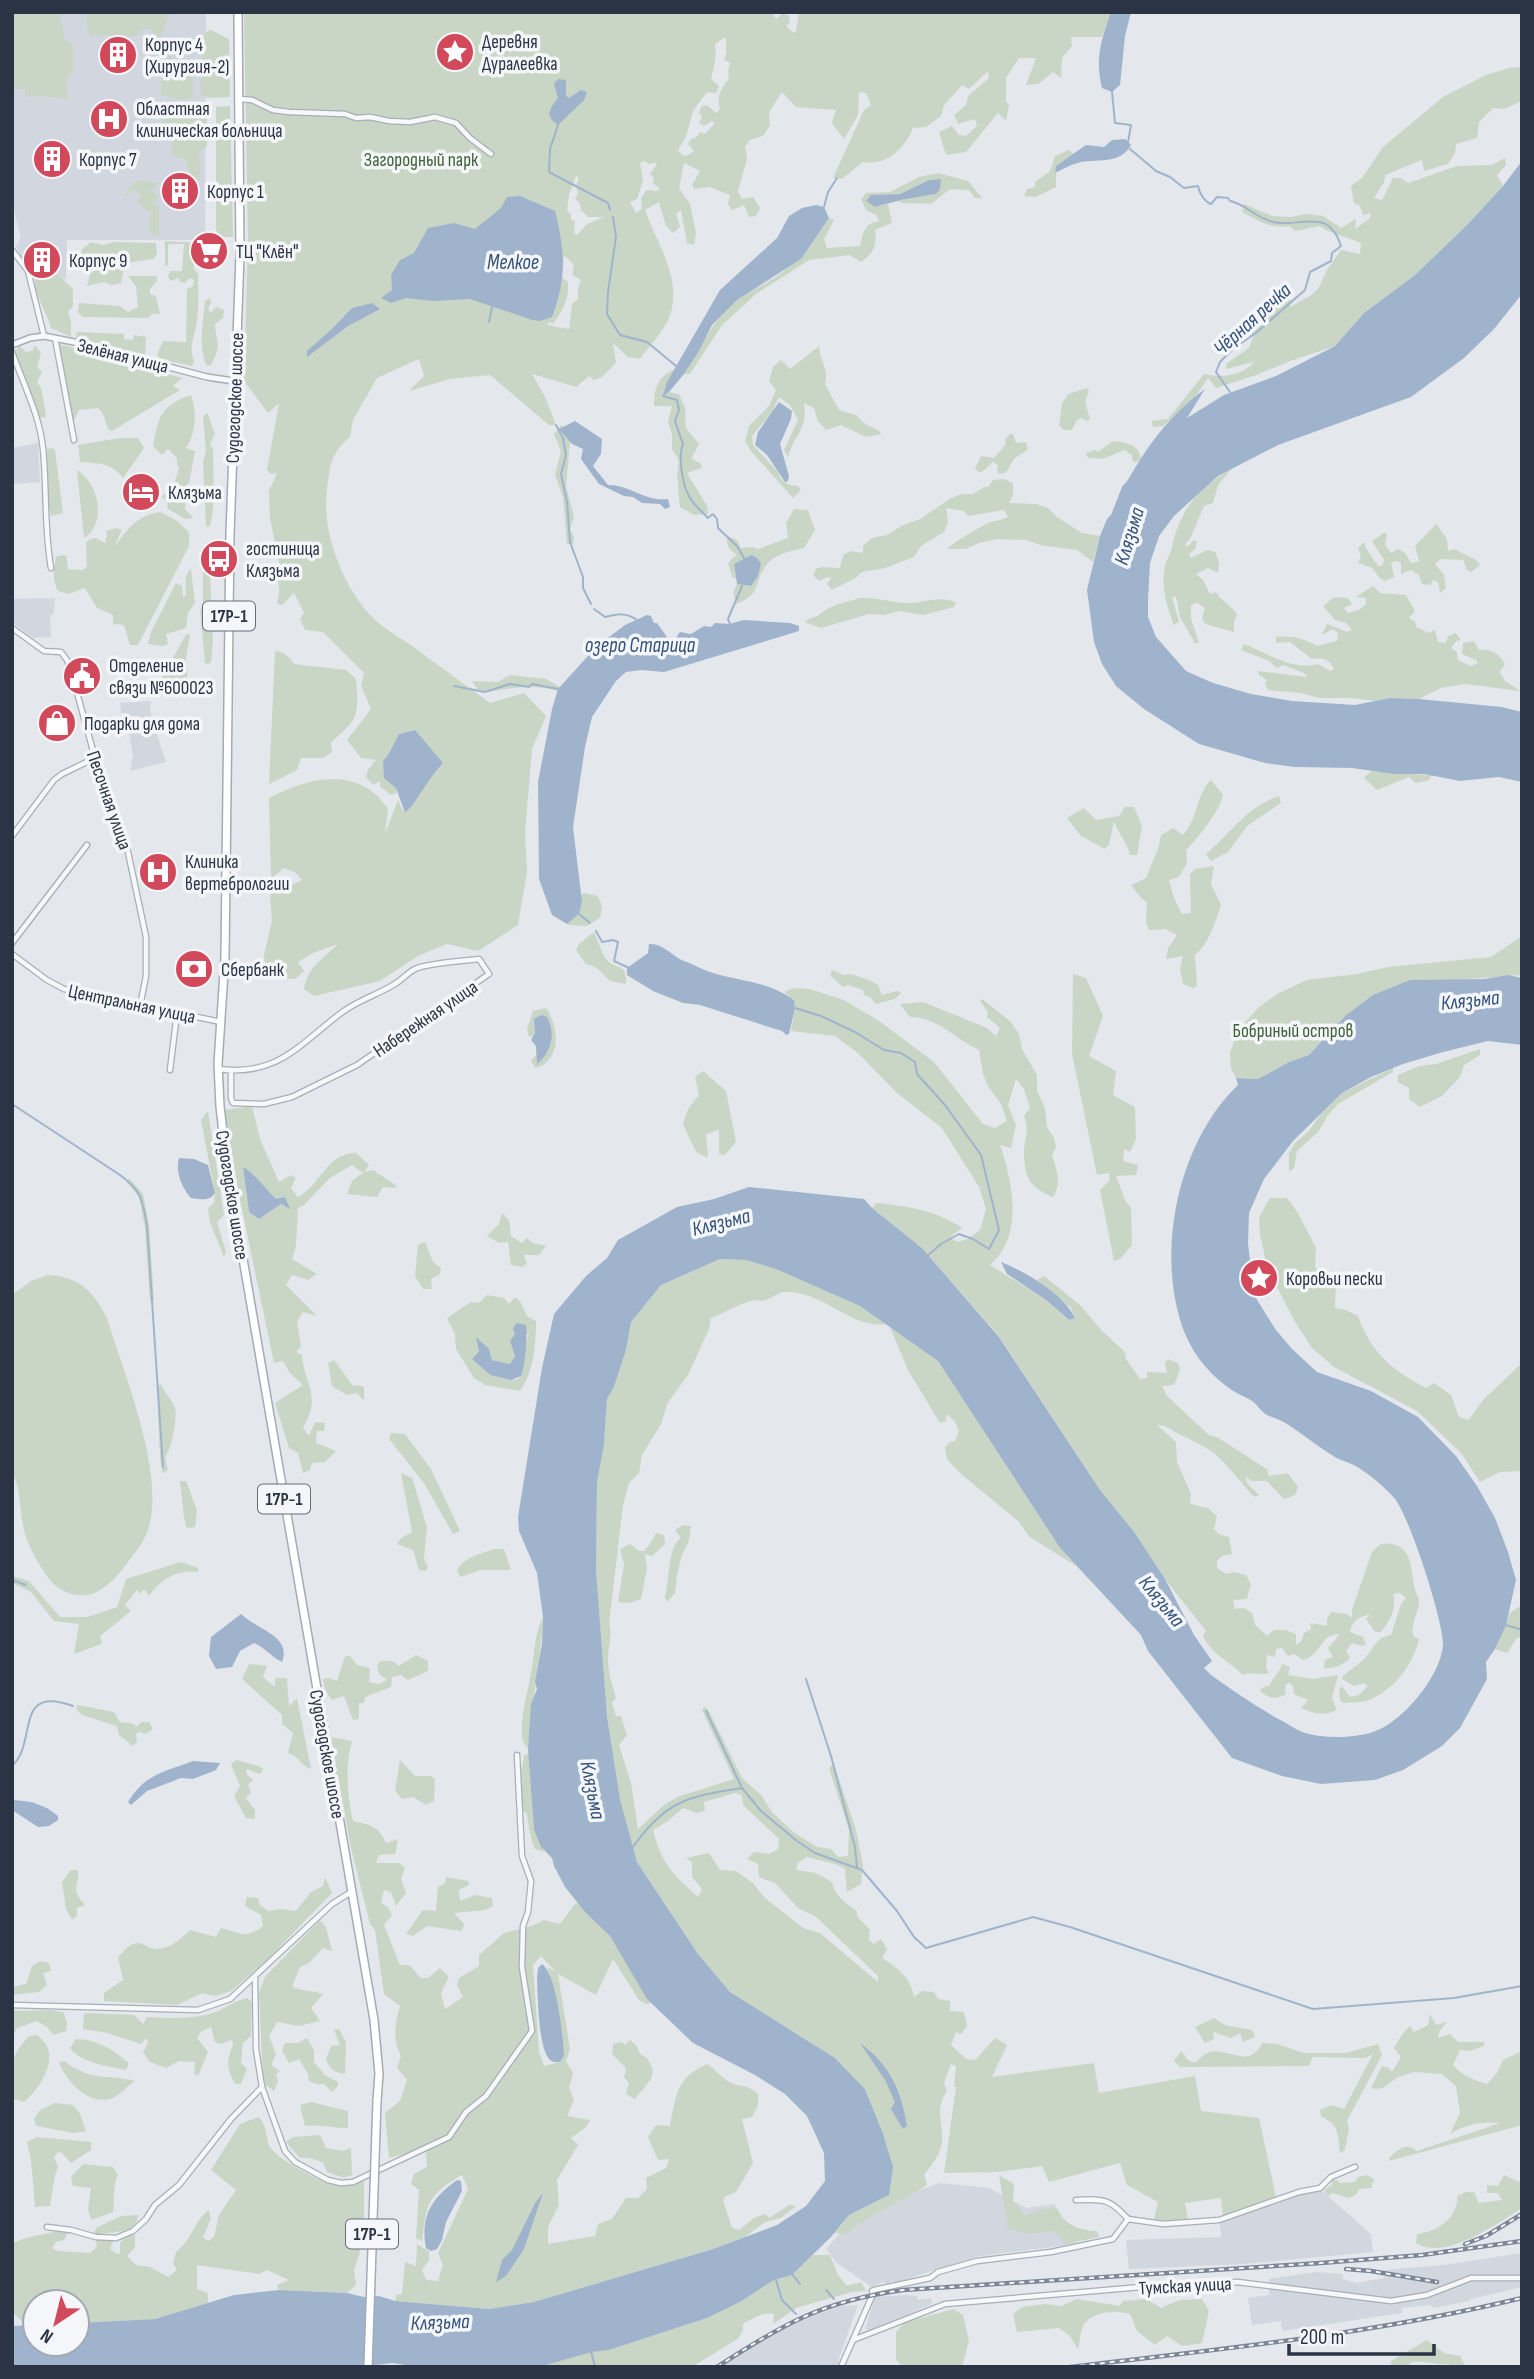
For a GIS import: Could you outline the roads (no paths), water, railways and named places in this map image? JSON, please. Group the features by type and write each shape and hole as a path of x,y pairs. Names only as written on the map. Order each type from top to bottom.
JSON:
{"main road":[{"name":"Судогодское шоссе","path":"238,12 240,267 230,534 225,957 219,1069 226,1160 377,2045 368,2367"}],"street":[{"path":"239,99 252,100 273,110 289,112 345,114 356,118 410,122 435,117 456,123 491,154"},
{"path":"12,250 28,271 44,336"},
{"name":"Зелёная улица","path":"12,345 44,336 208,377 234,380"},
{"path":"55,338 74,440"},
{"path":"12,352 37,421 43,447 45,524 51,568"},
{"name":"Песочная улица","path":"12,628 44,651 61,652 67,660 95,758 128,852 146,937 147,966 141,1006"},
{"path":"12,836 54,780 95,758"},
{"path":"12,943 87,845"},
{"name":"Центральная улица","path":"12,954 57,986 220,1023"},
{"name":"Набережная улица","path":"219,1069 231,1071 263,1068 290,1055 341,1012 364,997 394,985 416,968 479,959 489,974 357,1065 292,1097 264,1104 233,1103 230,1098 231,1071"},
{"path":"170,1070 177,1013"},
{"path":"255,1978 256,2049 262,2087 285,2151 295,2162 311,2172 341,2183 353,2182 449,2137 466,2112 486,2096 532,2031 522,1967 523,1926 528,1912 531,1879 522,1856 517,1755"},
{"path":"12,2005 198,2010 230,1999 332,1904 352,1892"},
{"path":"47,2227 116,2238 133,2231 146,2219 155,2205 179,2185 231,2119 262,2087"},
{"path":"1076,2200 1101,2199 1114,2203 1128,2219 1163,2224 1219,2220 1299,2192 1320,2188 1331,2177 1355,2167"},
{"path":"841,2367 872,2291 930,2278 938,2272 978,2260 1051,2252 1113,2239 1128,2219"},
{"name":"Тумская улица","path":"853,2340 945,2304 1141,2287 1237,2282 1391,2301 1427,2295 1471,2278 1520,2278"}],"water":[{"path":"1111,12 1131,12 1125,36 1120,85 1112,92 1102,88 1099,67 1102,41"},
{"path":"558,79 566,80 566,96 569,98 581,90 587,92 584,100 558,125 549,114 558,98 554,84"},
{"path":"1125,139 1131,145 1116,158 1078,163 1055,173 1056,166 1086,145 1104,147 1112,140"},
{"path":"1522,161 1522,294 1494,329 1464,358 1411,397 1278,445 1218,476 1174,516 1159,536 1150,563 1148,617 1156,637 1186,671 1213,683 1251,694 1292,701 1355,705 1390,698 1419,699 1502,707 1522,712 1522,782 1499,777 1460,781 1424,774 1295,767 1265,763 1199,744 1144,709 1116,686 1102,664 1094,642 1087,590 1100,536 1122,487 1161,430 1205,389 1187,418 1224,395 1276,376 1335,346 1364,313 1415,275 1468,224"},
{"path":"941,179 940,189 936,194 875,207 866,201 871,195 900,194 929,180"},
{"name":"Мелкое","path":"520,196 555,211 563,264 560,290 552,317 540,321 532,320 470,299 432,301 406,298 391,303 381,298 392,290 391,275 400,260 414,253 428,228 454,223 475,229 501,208 507,197"},
{"path":"816,205 824,207 829,218 801,259 737,300 712,325 684,374 663,396 667,382 720,290 777,238 789,216 802,208"},
{"path":"372,303 380,309 348,326 307,357 307,351 352,308"},
{"path":"779,402 792,411 780,444 789,476 785,482 767,455 755,445 758,432"},
{"path":"575,421 602,439 601,454 593,466 608,485 652,498 668,499 670,507 665,509 660,504 642,503 599,484 581,459 583,449 572,444 559,429"},
{"path":"751,555 761,564 758,576 751,586 737,584 734,564"},
{"name":"озеро Старица","path":"647,615 651,616 669,640 675,639 680,632 691,634 715,623 729,624 744,620 790,623 799,626 799,631 664,672 626,672 616,681 592,717 585,747 573,827 582,902 579,914 567,924 552,915 539,879 538,782 552,709 558,689 596,647 625,625"},
{"path":"415,730 443,763 405,813 396,788 384,778 383,761 399,734"},
{"path":"649,944 659,946 707,971 784,993 794,1000 795,1008 789,1034 700,1005 683,1003 653,991 627,975 627,968 648,953"},
{"path":"1508,975 1522,978 1522,1045 1488,1041 1443,1052 1403,1064 1342,1093 1293,1141 1264,1179 1249,1213 1248,1243 1254,1295 1276,1330 1317,1372 1371,1391 1418,1417 1456,1456 1477,1486 1495,1518 1508,1552 1516,1580 1506,1625 1486,1662 1487,1679 1460,1728 1442,1746 1403,1770 1375,1780 1321,1784 1282,1776 1232,1758 1148,1651 1141,1635 1060,1548 938,1361 860,1306 776,1269 746,1260 720,1259 661,1285 631,1322 626,1350 614,1387 607,1399 604,1444 597,1483 596,1569 607,1716 620,1799 637,1862 698,1954 730,1992 835,2058 865,2089 893,2167 889,2195 849,2215 831,2237 792,2275 774,2280 740,2302 707,2318 609,2350 539,2367 417,2367 393,2363 356,2367 12,2367 12,2326 21,2326 21,2358 91,2358 91,2322 155,2319 234,2295 279,2290 347,2293 364,2297 379,2296 395,2301 489,2309 534,2302 713,2249 777,2225 806,2206 825,2181 824,2153 807,2116 785,2094 693,2043 647,1999 610,1936 586,1913 565,1887 552,1858 541,1847 534,1830 528,1749 531,1704 537,1689 535,1682 542,1644 543,1617 537,1573 519,1531 518,1517 542,1368 554,1314 586,1276 607,1258 618,1240 677,1207 714,1199 749,1187 864,1199 922,1248 999,1337 1100,1490 1135,1533 1165,1579 1194,1635 1212,1661 1204,1668 1211,1675 1266,1712 1298,1730 1313,1735 1339,1737 1373,1732 1396,1719 1408,1708 1436,1670 1443,1644 1432,1593 1409,1526 1395,1499 1368,1474 1329,1453 1285,1423 1265,1414 1252,1401 1220,1381 1204,1365 1192,1347 1179,1316 1173,1287 1173,1224 1189,1162 1218,1107 1238,1085 1236,1078 1258,1079 1289,1062 1309,1055 1345,1016 1373,995 1410,980 1484,979"},
{"path":"541,1015 547,1017 552,1036 546,1054 537,1064 536,1046 531,1040 535,1033 534,1019"},
{"path":"179,1158 194,1159 208,1165 215,1193 213,1196 204,1199 191,1198 180,1179"},
{"path":"243,1167 276,1199 285,1197 290,1209 281,1204 259,1219 249,1212"},
{"path":"1001,1262 1032,1277 1053,1292 1075,1318 1069,1320 1046,1300 1007,1274"},
{"path":"517,1323 526,1325 527,1329 521,1376 511,1380 490,1375 472,1359 479,1351 476,1337 489,1349 492,1360 510,1364 515,1356 510,1341 515,1334 513,1328"},
{"path":"241,1614 278,1640 284,1653 282,1662 254,1643 240,1651 232,1667 216,1669 209,1656 211,1637"},
{"path":"193,1761 220,1763 216,1770 193,1779 181,1778 147,1791 131,1805 128,1802 148,1780"},
{"path":"12,1800 42,1806 58,1816 58,1820 49,1826 38,1827 12,1810"},
{"path":"542,1964 552,1980 558,2007 564,2056 560,2062 550,2060 543,2045 537,1978 538,1968"},
{"path":"860,2043 879,2060 893,2079 907,2126 903,2129 891,2109 895,2102 885,2080"},
{"path":"457,2180 461,2181 462,2191 446,2222 442,2240 437,2249 431,2251 426,2248 427,2217 435,2201"},
{"path":"543,2193 524,2249 506,2276 496,2282 502,2260 512,2250 535,2203"}],"waterway":[{"name":"Чёрная речка","path":"1112,92 1115,123 1131,125 1128,142"},
{"path":"558,125 550,149 549,172 608,203 610,210"},
{"name":"Чёрная речка","path":"1130,149 1156,171 1170,177 1184,188 1198,186 1203,197 1211,204 1217,197 1228,198 1273,222 1321,222 1336,234 1341,246 1332,253 1331,261 1310,272 1305,290 1220,362 1216,372 1230,392"},
{"path":"824,207 828,192 837,178"},
{"path":"613,217 616,237 607,314 620,335 647,342 676,366"},
{"path":"489,322 492,307"},
{"path":"664,394 663,396 677,400 679,410 675,421 683,444 681,470 689,496 708,518 713,514 718,528 737,546 745,560"},
{"path":"556,425 563,438 566,455 561,474 567,502 570,542 583,577 583,588 591,604"},
{"path":"730,624 728,619 742,586"},
{"path":"594,609 605,617 621,614 637,620"},
{"path":"454,686 485,692 510,684 529,687 532,684 558,689"},
{"path":"579,914 590,923"},
{"path":"596,931 602,942 618,942 614,961 629,968"},
{"path":"795,1008 821,1016 884,1050 901,1053 915,1062 917,1074 945,1105 981,1155 999,1230 989,1249 959,1234 927,1256"},
{"path":"12,1104 120,1175 140,1196 147,1225 163,1467"},
{"path":"12,1580 26,1585"},
{"path":"1506,1625 1522,1628"},
{"path":"806,1679 831,1756 855,1847 857,1867"},
{"path":"12,1766 20,1756 34,1709 42,1703 54,1701 73,1706"},
{"path":"706,1711 741,1786"},
{"path":"632,1848 656,1820 678,1804 705,1795 742,1788 761,1811 797,1841 815,1853 862,1870 897,1911 914,1937 926,1948 1033,1917 1313,2009 1454,1998 1522,1986"},
{"path":"792,2274 800,2284"},
{"path":"776,2280 782,2300 796,2314"},
{"path":"826,2290 834,2299"},
{"path":"591,2351 595,2367"}],"railway":[{"path":"1465,2244 1486,2236 1522,2214"},
{"path":"717,2367 805,2316 849,2301 903,2290 1321,2263 1422,2255 1522,2241"},
{"path":"1346,2269 1437,2282"},
{"path":"1070,2367 1353,2331 1522,2298"}],"place":[{"name":"Деревня Дуралеевка","path":"455,52"},
{"name":"Корпус 4 (Хирургия-2)","path":"118,55"},
{"name":"Областная клиническая больница","path":"109,119"},
{"name":"Корпус 7","path":"52,159"},
{"name":"Корпус 1","path":"180,191"},
{"name":"ТЦ \"Клён\"","path":"209,251"},
{"name":"Корпус 9","path":"42,260"},
{"name":"Клязьма","path":"141,492"},
{"name":"гостиница Клязьма","path":"219,559"},
{"name":"Отделение связи №600023","path":"82,676"},
{"name":"Подарки для дома","path":"57,723"},
{"name":"Клиника вертебрологии","path":"158,872"},
{"name":"Сбербанк","path":"194,969"},
{"name":"Коровьи пески","path":"1259,1278"}],"park label":[{"name":"Загородный парк","path":"421,159"},
{"name":"Бобриный остров","path":"1293,1030"}]}
